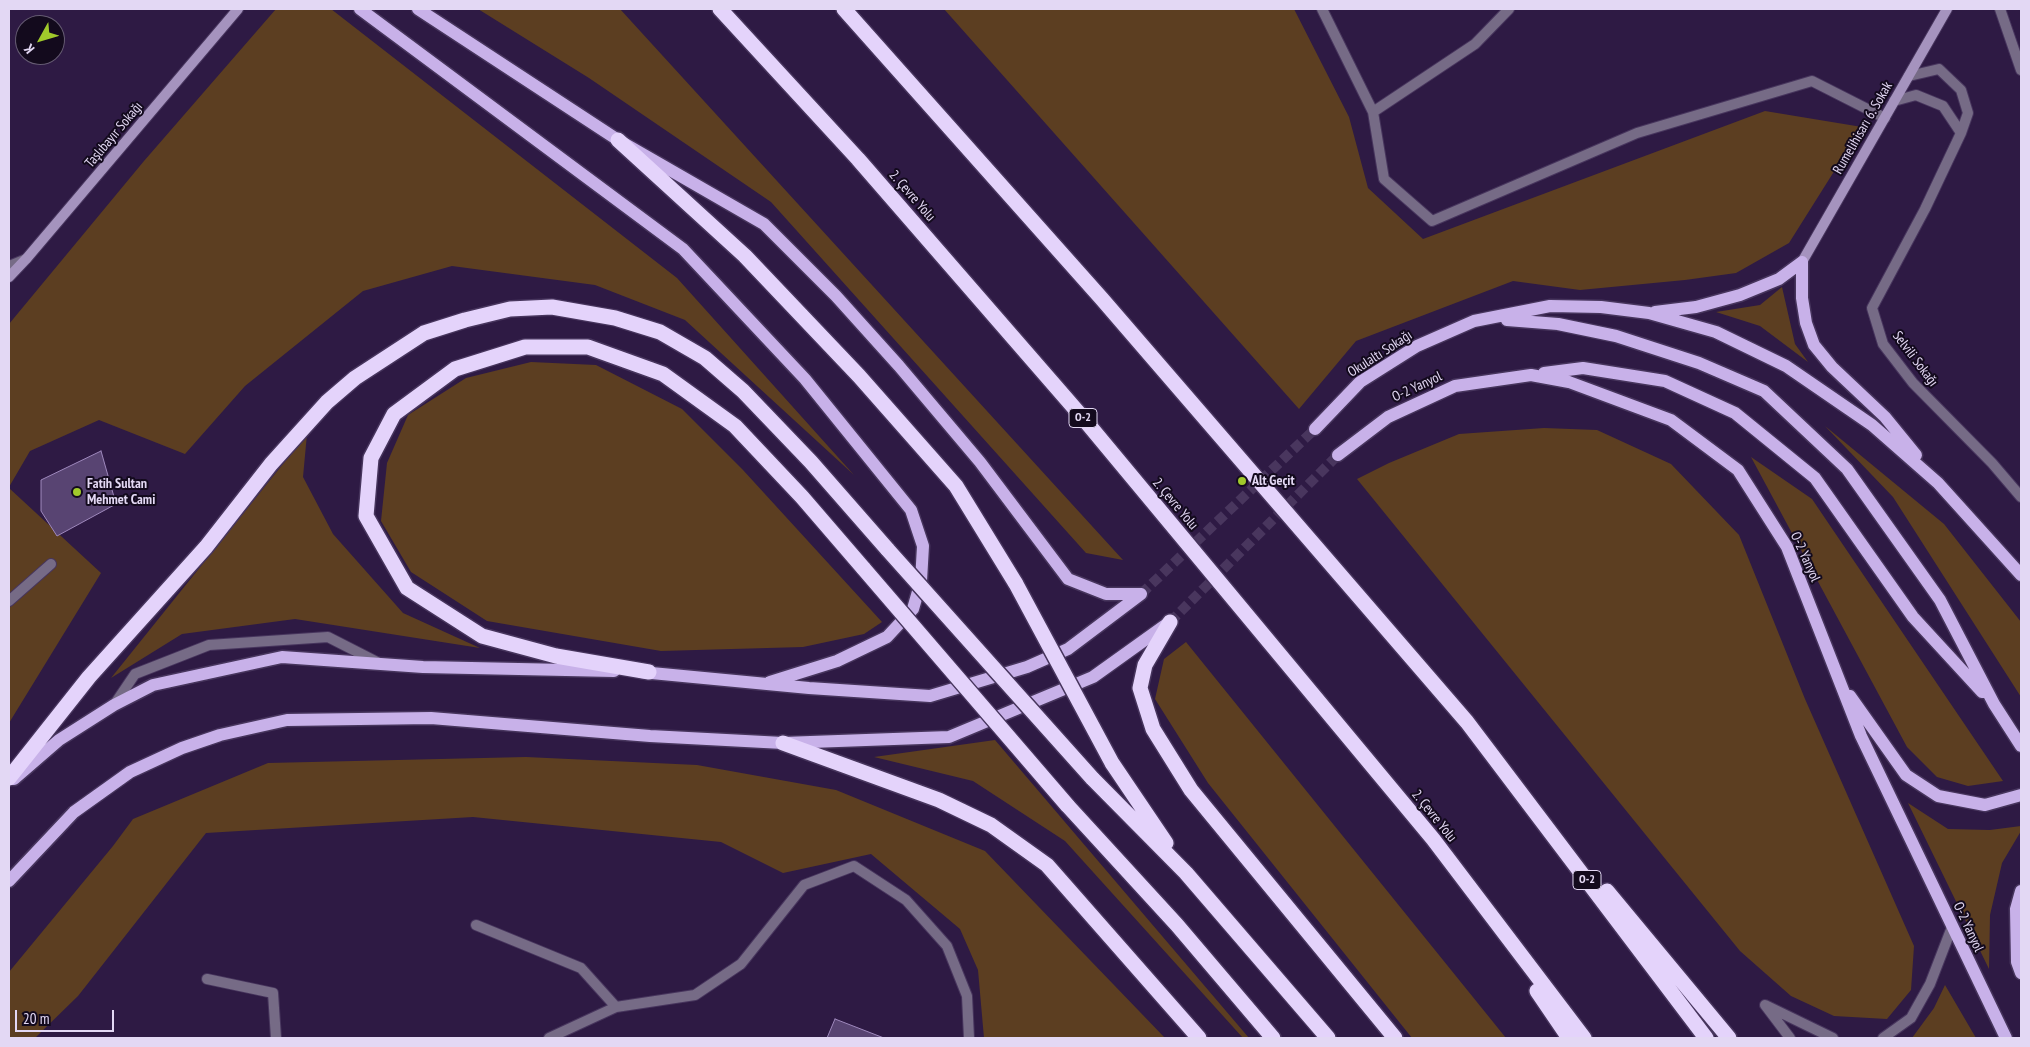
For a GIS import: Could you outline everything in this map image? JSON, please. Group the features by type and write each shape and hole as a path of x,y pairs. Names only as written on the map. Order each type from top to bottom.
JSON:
{"highway":[{"name":"2. Çevre Yolu","path":"720,9 858,159 1083,418 1434,839 1584,1038"},
{"name":"O-2","path":"844,9 1102,298 1467,722 1706,1038"},
{"path":"618,140 745,256 858,376 956,486 1016,584 1112,762 1186,873"},
{"path":"9,778 89,677 206,547 271,464 327,402 354,378 424,333 465,320 510,309 552,307 615,318 660,332 705,358 743,391 811,462 1092,778 1186,873 1328,1038"},
{"path":"649,672 556,656 482,636 407,588 366,516 372,458 394,414 455,369 525,347 588,346 663,374 735,426 802,497 1067,805 1177,925 1273,1038"},
{"path":"1170,622 1145,665 1140,688 1153,729 1191,790 1395,1038"},
{"path":"1467,722 1729,1038"},
{"path":"783,743 939,800 991,825 1047,865 1199,1038"},
{"path":"1434,839 1569,1038"}],"main road":[{"path":"360,9 683,249 805,379 911,510 923,546 922,581 913,609 888,637 837,661 766,684"},
{"path":"9,784 59,740 114,705 153,685 282,657 423,667 649,672 766,684 930,696 1027,667 1068,649 1141,594 1106,594 1068,579 980,462 898,366 836,296 764,224 618,140 418,9"},
{"path":"1649,313 1696,307 1740,295 1779,279 1802,262"},
{"path":"1802,262 1802,298 1806,323 1814,345 1832,367 1885,417 1938,483 2021,575"},
{"path":"1474,321 1550,306 1601,308 1649,313 1716,332 1786,366 1872,425 1938,483"},
{"path":"1474,321 1522,320 1558,324 1616,336 1699,363 1764,391 1847,469 1940,600 1994,704 2021,746"},
{"name":"Okulaltı Sokağı","path":"1315,429 1360,382 1417,346 1474,321"},
{"path":"1532,374 1583,368 1666,381 1735,413 1815,478 1912,616 1994,704"},
{"name":"O-2 Yanyol","path":"1338,455 1388,417 1455,386 1532,374 1570,382 1671,420 1738,470 1787,547 1861,736 2006,1038"},
{"path":"9,881 74,812 130,772 182,748 220,735 287,720 431,718 650,736 783,743 949,737 1093,677 1170,622"},
{"path":"1840,682 1906,775 1938,796 1985,805 2021,795"},
{"path":"2021,892 2016,909 2017,962 2021,973"}],"street":[{"name":"Taşlıbayır Sokağı","path":"9,278 28,258 238,9"},
{"path":"1322,9 1373,112 1384,179 1432,221 1637,133 1812,81 1885,118"},
{"path":"1373,112 1475,44 1509,9"},
{"name":"Rumelihisarı 6. Sokak","path":"1802,262 1947,9"},
{"path":"2000,9 2021,70"},
{"name":"Selvili Sokağı","path":"1908,76 1939,70 1961,90 1968,113 1962,133 1925,209 1872,308 1883,344 1913,383 1992,463 2021,497"},
{"path":"1894,101 1916,95 1943,106 1962,133"},
{"path":"9,266 28,258"},
{"path":"9,600 51,564"},
{"path":"114,705 136,674 208,645 328,637 380,664"},
{"path":"549,1038 616,1007 694,995 741,964 804,885 854,866 906,900 948,946 967,996 969,1038"},
{"path":"476,925 581,968 616,1007"},
{"path":"1883,1038 1911,1018 1930,984 1952,927"},
{"path":"207,979 274,993 276,1038"},
{"path":"1790,1038 1764,1005 1833,1038"}],"shaded area":[{"path":"276,9 331,9 677,278 854,475 685,320 595,285 452,266 363,291 245,386 185,454 99,420 30,451 9,487 9,324 144,161"},
{"path":"478,9 620,9 1123,560 1086,553 771,202 589,78"},
{"path":"944,9 1294,9 1349,117 1368,188 1423,239 1765,111 1862,127 1789,243 1736,273 1580,290 1513,281 1356,341 1299,409"},
{"path":"1782,287 1795,344 1808,362 1760,326 1716,312 1760,305"},
{"path":"531,362 596,365 682,409 743,470 882,622 864,634 803,647 661,651 487,621 411,572 381,521 387,463 408,415 466,378"},
{"path":"1825,426 1944,524 2021,622 2021,697 1893,497"},
{"path":"1544,428 1597,430 1671,464 1739,535 1805,699 1914,946 1911,990 1887,1019 1834,1016 1791,996 1740,951 1357,479 1389,463 1459,434"},
{"path":"307,434 303,477 333,534 403,613 480,648 295,619 182,634 111,678"},
{"path":"1751,457 1812,499 2003,781 1968,786 1937,777 1907,747"},
{"path":"9,488 101,573 9,723"},
{"path":"1186,642 1506,1038 1412,1038 1208,783 1155,699 1164,659"},
{"path":"995,740 1249,1038 1243,1038 1065,841 973,781 874,757"},
{"path":"526,757 697,765 836,790 985,851 1165,1038 984,1038 978,970 960,929 871,854 783,873 721,842 473,817 206,833 78,996 35,1038 9,1038 9,972 133,819 268,763"},
{"path":"1908,803 1948,829 1990,830 2021,826 2021,831 2002,863 1990,915 1989,969"},
{"path":"1945,985 1976,1038 1912,1038 1934,1008"}],"building":[{"name":"Fatih Sultan Mehmet Cami","path":"101,451 116,504 57,536 41,511 41,480"},
{"path":"835,1019 884,1038 827,1038"}],"tunnel":[{"path":"1141,594 1315,429"},
{"path":"1170,622 1338,455"}],"place":[{"name":"Alt Geçit","path":"1242,481"},
{"name":"Fatih Sultan Mehmet Cami","path":"77,492"}]}
